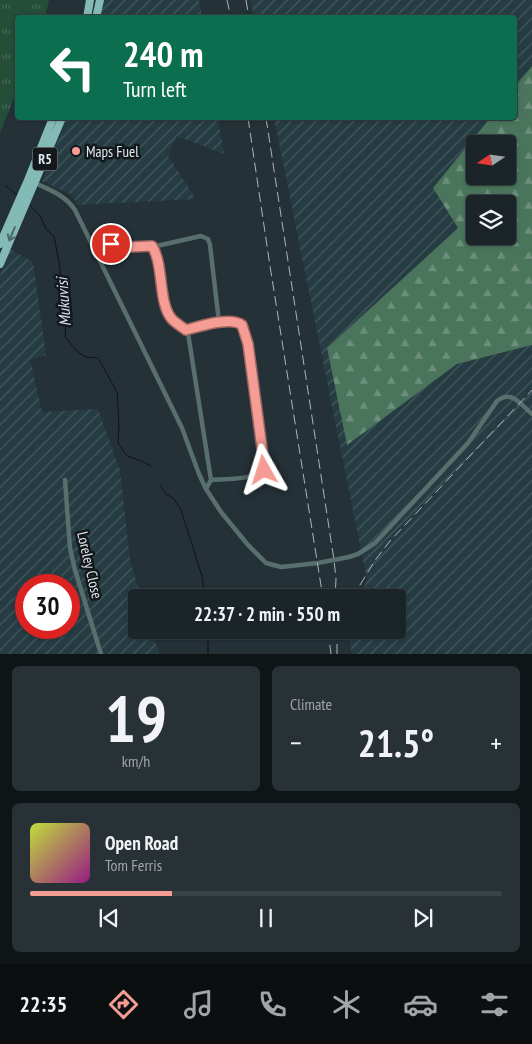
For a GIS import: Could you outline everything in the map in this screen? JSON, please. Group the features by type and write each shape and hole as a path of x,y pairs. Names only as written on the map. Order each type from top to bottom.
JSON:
{"highway":[{"path":"87,15 90,0"},
{"path":"97,15 100,0"},
{"name":"R5","path":"32,181 52,120"},
{"name":"R5","path":"0,244 61,120"},
{"name":"R5","path":"0,264 23,200"}],"street":[{"path":"32,181 68,200 80,219 182,428 206,489 226,518 266,563 281,567 318,563 358,554 375,543 468,443 497,401 509,396 532,414"},
{"path":"92,245 152,246 201,236 208,239 219,322"},
{"path":"152,246 168,313 175,322 186,330 189,338 211,480 206,489"},
{"path":"186,330 219,322 237,321 242,323 245,331 265,467 260,473 246,477 211,480"},
{"name":"Loreley Close","path":"65,480 70,548 101,654"}],"shaded area":[{"path":"102,0 199,0 202,15 98,15"},
{"path":"250,0 532,0 532,66 517,85 517,15 254,15"},
{"path":"66,120 218,120 224,154 177,136 168,156 196,199 78,205 72,195 42,181"},
{"path":"274,120 488,120 476,135 466,135 466,147 433,188 458,228 327,348 347,444 457,364 532,345 532,654 352,654 350,639 406,639 406,589 363,589 367,580"},
{"path":"10,249 33,262 46,355 30,360 42,412 98,409 120,470 130,560 139,589 128,589 128,639 155,639 159,654 0,654 0,275"}],"green space":[{"path":"0,0 49,0 45,15 15,15 15,95 0,133"},
{"path":"532,66 532,345 457,364 347,445 327,348 458,228 433,188 466,147 466,185 516,185 516,135 476,135 488,120 517,120 517,85"}],"waterway":[{"name":"Mukuvisi","path":"6,186 17,195"},
{"name":"Mukuvisi","path":"30,205 40,216 46,229 54,236 66,319 65,337 78,352 86,357 98,358 117,392 118,443 127,456 151,466"},
{"name":"Mukuvisi","path":"160,485 165,493 174,499 181,510 202,576 204,589"},
{"name":"Mukuvisi","path":"208,639 208,654"}],"railway":[{"path":"227,0 230,15"},
{"path":"246,0 248,15"},
{"path":"248,120 322,589"},
{"path":"266,120 334,560 335,589"},
{"path":"358,589 376,559 390,541 532,390"},
{"path":"329,639 331,654"},
{"path":"337,654 338,639"}],"place":[{"name":"Maps Fuel","path":"76,151"}],"route":[{"path":"111,244 125,247 152,246 155,250 168,313 175,322 186,330 219,322 237,321 242,323 248,344 264,470"}]}
